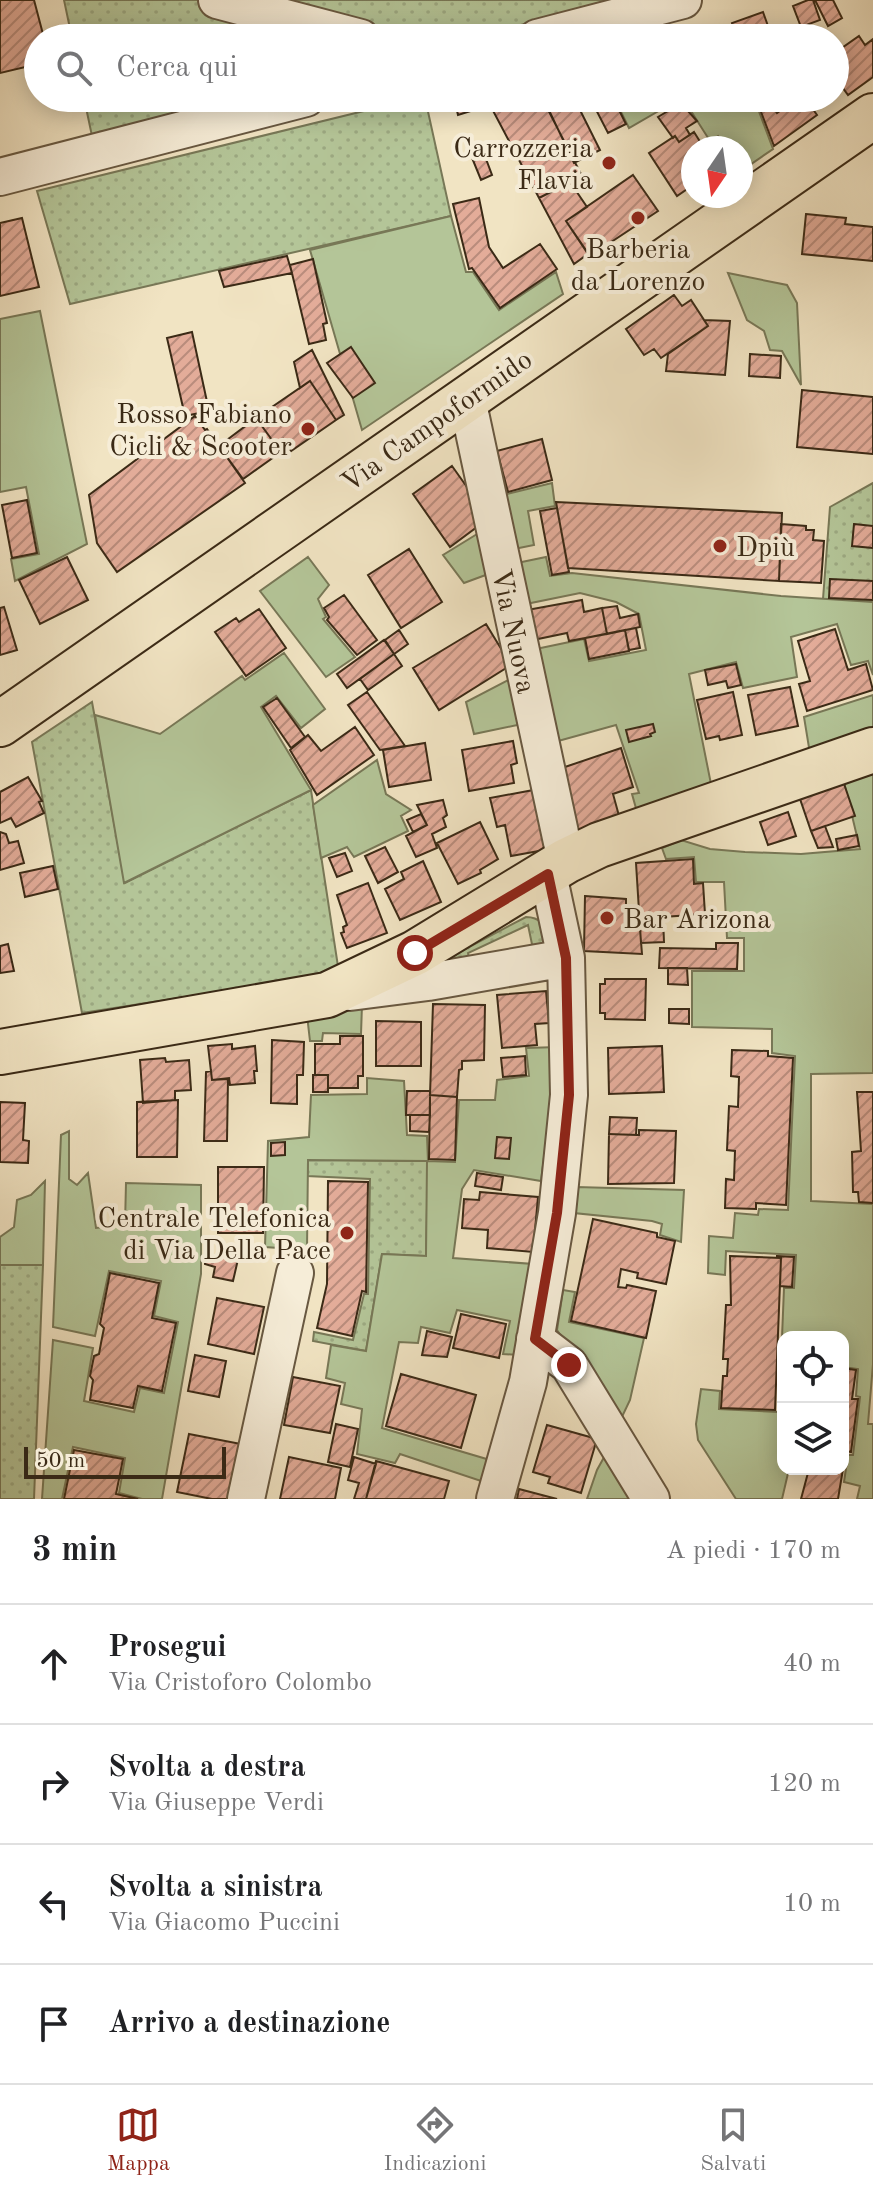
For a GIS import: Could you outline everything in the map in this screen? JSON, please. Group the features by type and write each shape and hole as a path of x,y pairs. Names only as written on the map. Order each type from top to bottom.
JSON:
{"main road":[{"name":"Via Campoformido","path":"0,724 873,116"},
{"path":"0,1052 327,995 415,953 599,845 873,750"}],"street":[{"path":"217,0 308,24"},
{"path":"591,24 683,0"},
{"path":"0,177 252,112"},
{"name":"Via Nuova","path":"467,399 557,868 566,958 569,1095 557,1213 528,1382 495,1499"},
{"path":"327,995 428,982 566,958"},
{"path":"246,1499 295,1273"},
{"path":"535,1339 569,1365 651,1499"}],"green space":[{"path":"64,0 617,0 525,24 69,24"},
{"path":"87,112 185,112 92,136"},
{"path":"360,112 428,112 451,216 70,304 37,191"},
{"path":"621,112 657,112 629,128"},
{"path":"692,112 759,112 773,149 753,163 753,136 707,136"},
{"path":"451,216 466,272 473,272 499,310 556,272 563,294 362,430 310,250"},
{"path":"728,273 787,285 797,303 801,385 782,351 770,350 764,331 747,320"},
{"path":"40,311 87,544 15,581 11,559 39,554 26,487 0,492 0,319"},
{"path":"486,428 507,494 552,483 555,506 528,511 534,545 509,550"},
{"path":"873,483 873,602 823,599 830,507"},
{"path":"482,531 491,573 464,583 443,555"},
{"path":"308,557 329,585 318,599 326,617 323,619 355,657 326,677 260,591"},
{"path":"546,557 550,576 572,573 781,596 873,602 873,675 868,661 851,665 837,624 791,637 797,677 743,688 736,662 689,674 713,794 639,819 632,794 639,793 616,725 551,743 531,650 584,639 589,661 646,650 639,614 616,602 580,593 521,605 512,564"},
{"path":"284,653 325,709 301,728 276,696 261,707 311,790 124,883 95,715 160,734 242,676 245,680"},
{"path":"512,678 522,724 474,734 466,702"},
{"path":"873,695 873,739 811,760 804,717"},
{"path":"92,702 125,883 311,790 339,973 82,1013 32,742"},
{"path":"377,760 386,794 411,810 401,816 408,831 354,857 347,847 321,858 313,805"},
{"path":"873,769 873,1073 811,1074 811,1201 873,1204 873,1364 868,1424 873,1424 873,1499 857,1499 860,1486 844,1482 845,1475 849,1475 849,1455 853,1455 860,1397 856,1396 858,1369 849,1368 849,1331 782,1331 784,1288 794,1288 796,1255 726,1251 725,1275 708,1273 709,1236 733,1238 735,1213 758,1215 759,1209 788,1210 795,1056 772,1053 772,1029 692,1027 692,971 744,971 744,938 727,938 724,882 696,882 694,857 666,859 662,848 681,840 710,849 745,852 801,854 860,849 843,778"},
{"path":"526,917 540,921 552,940 533,949 528,925 468,953 471,969 433,966"},
{"path":"362,1005 361,1034 323,1033 322,1041 310,1041 307,1015"},
{"path":"558,1047 541,1181 474,1170 462,1189 453,1258 533,1264 518,1355 503,1354 510,1321 457,1310 450,1333 421,1327 418,1343 399,1342 382,1428 490,1460 484,1482 400,1454 395,1463 357,1454 362,1409 341,1404 345,1383 326,1378 331,1345 366,1351 382,1254 426,1256 427,1161 308,1160 307,1250 265,1247 268,1141 309,1137 311,1095 367,1094 367,1078 404,1081 407,1135 427,1136 428,1161 455,1162 459,1100 495,1100 497,1080 529,1076 526,1048"},
{"path":"69,1131 69,1179 77,1185 88,1173 96,1228 125,1225 126,1183 201,1185 201,1274 162,1499 142,1499 119,1493 125,1458 73,1447 62,1499 42,1499 53,1340 93,1348 84,1401 134,1412 140,1388 164,1393 178,1322 154,1316 161,1281 109,1271 95,1336 53,1327 61,1135"},
{"path":"308,1160 428,1161 426,1256 382,1254 366,1351 313,1341 314,1332 353,1340 364,1294 368,1294 370,1179 307,1176"},
{"path":"45,1181 43,1265 0,1265 0,1237 14,1227 17,1200 31,1195"},
{"path":"576,1187 684,1190 681,1242 660,1235 662,1224 652,1221 574,1213"},
{"path":"0,1265 43,1265 34,1499 0,1499"},
{"path":"563,1290 575,1292 569,1322 644,1338 630,1400 620,1421 557,1330"},
{"path":"701,1389 720,1391 719,1409 777,1412 777,1475 788,1475 782,1499 736,1499 698,1440 696,1424"},
{"path":"608,1450 636,1499 587,1499"}],"building":[{"path":"0,0 34,0 40,24 24,24 24,67 0,73"},
{"path":"813,0 820,20 800,24 793,6"},
{"path":"815,0 833,0 842,18 827,24"},
{"path":"763,12 767,24 732,24"},
{"path":"859,36 865,45 873,39 873,77 849,94 849,43"},
{"path":"494,112 549,112 582,176 539,198"},
{"path":"550,112 581,112 600,150 574,163"},
{"path":"597,112 620,112 626,124 608,133"},
{"path":"666,112 689,112 697,121 686,128 690,135 681,136 679,142 675,136 673,138 658,117"},
{"path":"761,112 815,112 817,115 774,146"},
{"path":"675,136 681,141 681,193 677,196 649,153"},
{"path":"480,143 492,175 481,180 468,148"},
{"path":"633,175 658,211 590,256 566,221"},
{"path":"570,182 587,207 566,221 588,254 574,264 539,198"},
{"path":"479,198 489,247 503,268 540,244 557,269 500,308 472,268 469,269 453,204"},
{"path":"806,214 846,218 845,224 873,227 873,261 802,254"},
{"path":"22,218 39,287 0,296 0,223"},
{"path":"287,256 292,273 224,287 219,271"},
{"path":"313,259 327,323 323,324 326,340 309,344 290,265"},
{"path":"674,295 682,306 691,300 708,326 661,358 654,349 644,355 626,329"},
{"path":"704,320 730,321 725,375 666,371 668,354 708,326"},
{"path":"192,332 209,411 185,416 167,338"},
{"path":"351,347 375,383 353,398 327,363"},
{"path":"312,350 344,415 336,420 310,381 300,388 294,362"},
{"path":"750,354 781,356 780,378 749,376"},
{"path":"310,381 336,420 291,451 283,439 275,444 256,418"},
{"path":"802,390 873,397 873,454 797,447"},
{"path":"195,416 245,483 117,572 97,543 89,495"},
{"path":"256,418 275,444 283,439 288,447 243,479 219,446"},
{"path":"542,439 552,480 508,492 497,451"},
{"path":"452,466 489,518 450,547 413,494"},
{"path":"27,500 37,553 12,558 2,505"},
{"path":"556,502 782,513 779,581 568,568"},
{"path":"557,508 569,572 552,575 540,511"},
{"path":"781,524 806,526 806,530 814,530 813,540 824,541 821,583 779,581"},
{"path":"854,524 873,526 873,548 852,546"},
{"path":"409,549 442,602 401,628 368,575"},
{"path":"67,557 88,600 40,624 19,580"},
{"path":"830,579 873,581 873,600 829,598"},
{"path":"344,595 377,640 357,655 327,620 329,617 324,608"},
{"path":"582,600 584,612 602,608 607,634 569,641 567,633 533,640 527,610"},
{"path":"617,606 620,618 638,614 640,627 607,634 602,608"},
{"path":"4,607 17,650 0,655 0,608"},
{"path":"259,609 286,648 246,676 215,632 236,618 239,622"},
{"path":"486,624 511,665 439,710 413,668"},
{"path":"636,628 640,648 629,650 625,630"},
{"path":"835,629 848,670 866,664 873,690 807,711 799,684 810,681 798,641"},
{"path":"399,630 408,644 394,654 385,640"},
{"path":"625,630 629,651 589,659 585,638"},
{"path":"384,640 394,654 347,688 337,674"},
{"path":"394,654 402,666 368,690 360,679"},
{"path":"736,664 741,685 728,688 726,681 708,685 705,670"},
{"path":"790,687 798,726 756,735 748,695"},
{"path":"367,692 405,746 380,750 348,705"},
{"path":"733,692 742,735 720,740 719,736 706,739 697,700"},
{"path":"277,698 305,737 291,748 263,707"},
{"path":"653,724 655,732 651,736 629,742 626,730"},
{"path":"355,727 374,755 317,795 290,750 308,735 321,751"},
{"path":"513,741 517,763 511,765 514,783 469,791 462,750"},
{"path":"425,743 431,780 389,787 383,750"},
{"path":"621,748 633,787 613,794 621,823 581,836 572,831 562,768"},
{"path":"28,777 42,801 39,802 44,813 16,827 11,818 0,823 0,792"},
{"path":"842,778 855,816 811,831 798,793"},
{"path":"539,789 550,849 511,856 505,825 497,827 490,798"},
{"path":"443,800 446,827 432,834 437,848 416,857 406,836 427,825 417,805"},
{"path":"788,812 796,836 768,845 760,822"},
{"path":"421,814 427,825 413,832 407,820"},
{"path":"480,822 498,859 480,870 481,873 458,884 437,843"},
{"path":"825,826 833,847 818,848 811,831"},
{"path":"0,832 6,834 9,843 18,841 24,863 0,870"},
{"path":"857,835 859,846 838,850 836,839"},
{"path":"385,847 398,872 378,883 365,856"},
{"path":"345,853 352,871 337,877 329,858"},
{"path":"693,859 694,884 703,883 705,914 663,917 664,942 641,943 636,863"},
{"path":"423,861 441,902 400,920 385,889 404,879 401,872"},
{"path":"53,866 58,889 25,897 20,873"},
{"path":"368,883 387,933 347,948 341,933 347,925 337,895"},
{"path":"585,896 626,899 626,916 639,917 642,954 584,951"},
{"path":"716,943 738,943 737,969 659,968 660,948 716,949"},
{"path":"8,944 14,971 0,973 0,946"},
{"path":"668,968 687,968 688,985 668,984"},
{"path":"605,979 646,979 645,1020 605,1019 605,1013 600,1013 600,984 605,984"},
{"path":"546,991 549,1023 535,1024 537,1045 502,1048 497,995"},
{"path":"433,1004 485,1005 484,1060 462,1061 457,1097 430,1095"},
{"path":"669,1009 689,1009 689,1024 669,1023"},
{"path":"376,1021 421,1022 421,1066 376,1066"},
{"path":"340,1036 363,1036 363,1076 358,1076 358,1088 328,1088 328,1075 315,1075 315,1044 340,1044"},
{"path":"272,1040 304,1042 303,1075 297,1075 297,1104 271,1103"},
{"path":"232,1044 232,1049 255,1046 255,1083 230,1085 229,1078 212,1080 208,1046"},
{"path":"662,1046 664,1092 609,1094 608,1048"},
{"path":"732,1050 768,1051 768,1056 793,1058 786,1205 756,1203 756,1209 725,1208 726,1179 734,1180 735,1151 727,1150 729,1106 738,1107 739,1077 731,1076"},
{"path":"525,1056 526,1075 503,1077 501,1058"},
{"path":"165,1058 166,1062 189,1060 191,1090 175,1091 175,1100 143,1103 140,1060"},
{"path":"211,1071 212,1080 228,1079 227,1141 204,1141 206,1072"},
{"path":"313,1075 328,1075 328,1092 313,1092"},
{"path":"407,1091 430,1091 430,1115 406,1115"},
{"path":"857,1092 873,1092 873,1203 859,1202 858,1192 853,1192 852,1152 861,1151"},
{"path":"430,1095 457,1097 455,1160 429,1159"},
{"path":"178,1100 177,1157 137,1157 137,1102"},
{"path":"0,1102 25,1103 23,1140 29,1141 28,1163 0,1162"},
{"path":"410,1115 430,1115 429,1132 410,1131"},
{"path":"610,1117 637,1118 636,1135 609,1134"},
{"path":"639,1130 676,1131 674,1183 608,1184 609,1134 639,1135"},
{"path":"497,1137 511,1138 509,1159 495,1158"},
{"path":"285,1142 285,1155 271,1156 271,1143"},
{"path":"218,1167 264,1167 263,1233 218,1233"},
{"path":"477,1173 503,1177 501,1190 475,1186"},
{"name":"Centrale Telefonica di Via Della Pace","path":"328,1181 368,1182 366,1292 362,1291 352,1336 317,1328 327,1284"},
{"path":"480,1192 538,1197 533,1252 487,1248 488,1230 462,1228 464,1199 479,1200"},
{"path":"593,1219 657,1233 657,1237 675,1241 666,1284 637,1278 638,1273 621,1269 618,1287 626,1288 627,1285 656,1291 646,1338 571,1321"},
{"path":"205,1255 239,1255 233,1281 213,1277 215,1267 205,1264"},
{"path":"730,1256 781,1258 775,1410 721,1408 723,1376 727,1376 728,1359 723,1359 726,1305 731,1305"},
{"path":"777,1256 794,1257 792,1287 780,1286 781,1258"},
{"path":"110,1273 159,1283 152,1318 176,1323 162,1391 138,1386 133,1408 90,1400 93,1380 90,1376 94,1356 99,1354 104,1328 100,1324"},
{"path":"217,1298 264,1307 254,1354 208,1344"},
{"path":"461,1314 506,1324 499,1358 453,1348"},
{"path":"427,1331 452,1337 447,1357 422,1355"},
{"path":"195,1355 226,1361 219,1397 188,1391"},
{"path":"849,1369 856,1370 852,1399 858,1399 851,1452"},
{"path":"401,1374 476,1395 461,1448 386,1426"},
{"path":"293,1377 340,1386 330,1433 284,1425"},
{"path":"336,1424 358,1429 350,1467 328,1462"},
{"path":"547,1425 597,1439 581,1493 548,1483 550,1477 533,1472"},
{"path":"189,1434 241,1444 230,1499 177,1492"},
{"path":"74,1450 123,1459 116,1494 138,1499 64,1499"},
{"path":"289,1457 341,1468 335,1499 280,1499"},
{"path":"354,1457 376,1464 366,1499 354,1499 359,1483 348,1480"},
{"path":"376,1461 449,1481 444,1499 366,1499"},
{"path":"807,1475 842,1475 838,1499 801,1499"},
{"path":"519,1489 557,1499 517,1499"}],"place":[{"name":"Carrozzeria Flavia","path":"609,163"},
{"name":"Barberia da Lorenzo","path":"638,218"},
{"name":"Rosso Fabiano Cicli & Scooter","path":"308,429"},
{"name":"Dpiù","path":"720,546"},
{"name":"Bar Arizona","path":"607,918"},
{"name":"Centrale Telefonica di Via Della Pace","path":"347,1233"}],"route":[{"path":"415,953 548,874 566,958 569,1095 557,1213 535,1339 569,1365"}]}
